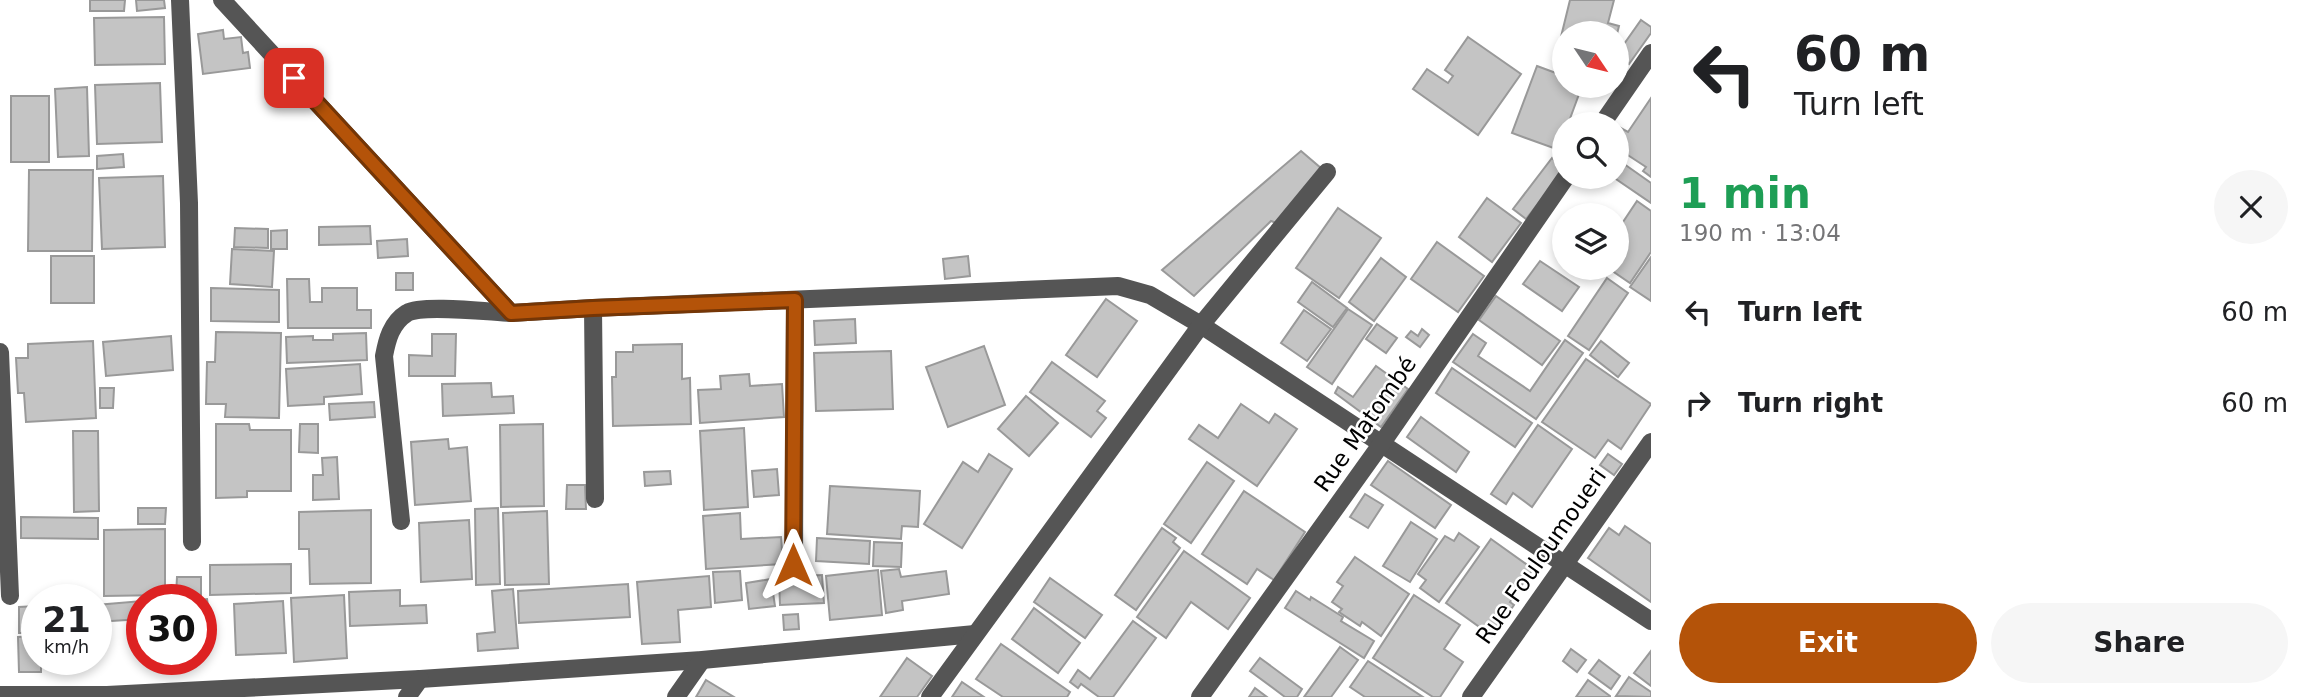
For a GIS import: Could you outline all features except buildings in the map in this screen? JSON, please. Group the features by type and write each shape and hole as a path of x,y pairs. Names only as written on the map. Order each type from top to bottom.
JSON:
{"street":[{"path":"180,0 188,203 192,542"},
{"path":"222,0 511,313"},
{"path":"1610,112 1651,53"},
{"path":"930,697 1202,325 1327,172"},
{"name":"Rue Matombé","path":"1200,697 1382,443 1558,189"},
{"path":"401,521 384,356 388,338 396,322 408,312 425,309 511,313 1118,286 1150,295 1202,325 1651,621"},
{"path":"793,565 795,300"},
{"path":"593,308 595,499"},
{"path":"0,352 10,596"},
{"name":"Rue Fouloumoueri","path":"1471,697 1651,442"},
{"path":"0,695 106,696 420,680 702,660 975,634"},
{"path":"676,697 702,660"},
{"path":"407,697 420,680"}],"route":[{"path":"294,78 511,313 795,300 793,565"}]}
